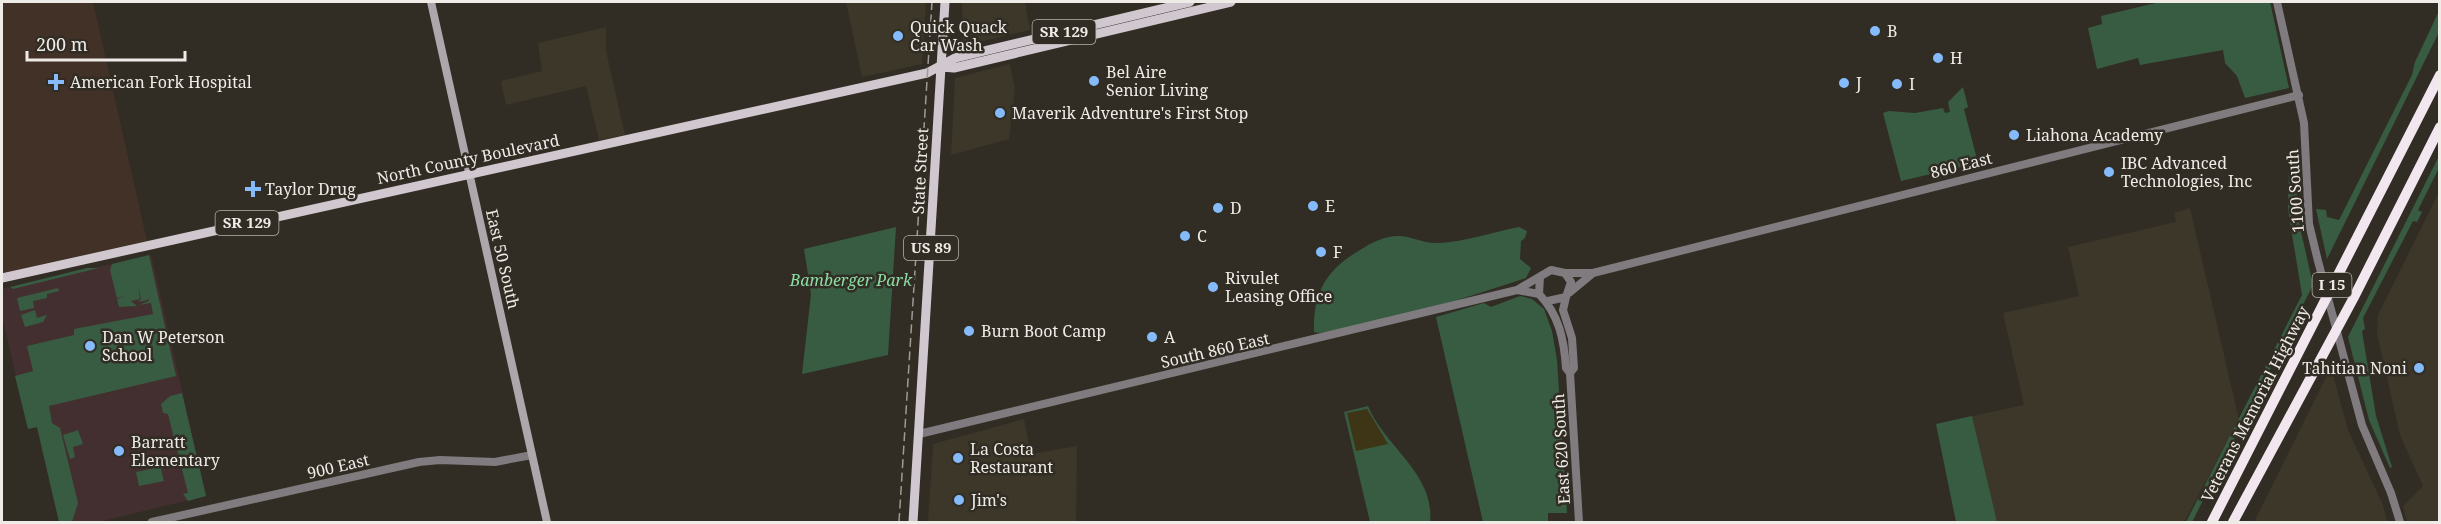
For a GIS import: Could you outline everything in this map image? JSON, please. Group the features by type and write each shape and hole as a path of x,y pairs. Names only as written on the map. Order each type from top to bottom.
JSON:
{"highway":[{"name":"Veterans Memorial Highway","path":"2212,522 2439,75"},
{"name":"Veterans Memorial Highway","path":"2233,522 2353,299 2439,127"}],"main road":[{"name":"East 50 South","path":"431,2 547,522"},
{"name":"State Street","path":"913,522 945,2"},
{"name":"North County Boulevard","path":"2,278 927,73 955,58 1190,2"},
{"name":"North County Boulevard","path":"941,67 954,68 1231,2"}],"street":[{"name":"1100 South","path":"2277,2 2304,123 2309,224 2362,425 2391,493 2400,522"},
{"name":"860 East","path":"1593,273 2299,95"},
{"path":"1551,270 1565,273 1593,273 1568,295 1548,301 1539,294 1540,277 1551,270"},
{"path":"1565,273 1571,282 1568,295"},
{"name":"South 860 East","path":"919,434 1517,290 1540,277"},
{"name":"South 860 East","path":"1517,290 1539,294"},
{"name":"East 620 South","path":"1568,295 1563,310 1572,338 1574,368 1570,373"},
{"name":"East 620 South","path":"1548,301 1559,324 1566,369 1570,373 1580,522"},
{"name":"900 East","path":"152,522 419,462 440,460 495,462 532,455"}],"shaded area":[{"name":"American Fork Hospital","path":"2,2 93,2 147,241 2,273"},
{"path":"846,2 926,2 922,64 862,77"},
{"path":"962,2 1025,2 1030,30 963,46"},
{"path":"606,27 606,51 625,135 599,140 586,86 506,105 501,81 542,71 538,43"},
{"path":"1010,64 1015,90 1009,139 951,155 955,78"},
{"path":"2439,192 2439,522 2407,522 2403,506 2423,486 2400,435 2377,334 2378,315"},
{"path":"2190,208 2239,420 2184,522 1976,522 1995,518 1972,416 2024,405 2003,313 2079,296 2068,247 2176,222 2174,213"},
{"path":"151,255 206,496 98,522 59,522 37,427 28,429 2,316 2,289"},
{"path":"2331,367 2348,430 2383,505 2387,522 2254,522"},
{"path":"1024,419 1031,454 1077,446 1076,522 928,522 933,444"}],"green space":[{"path":"2160,2 2270,2 2289,88 2245,98 2237,76 2225,63 2223,50 2140,65 2138,58 2097,69 2088,28 2102,24 2101,16"},
{"path":"2439,11 2439,32 2327,259 2316,209 2326,210 2327,217 2339,220 2412,75 2415,62"},
{"path":"1963,87 1968,107 1964,109 1978,163 1901,181 1883,113 1889,111 1915,113 1943,108 1945,113 1950,112 1948,102"},
{"path":"2439,156 2439,168 2418,210 2422,212 2417,222 2413,221 2363,318 2365,329 2362,331 2376,416 2392,467 2390,468 2369,420 2348,337"},
{"path":"2295,162 2298,218 2313,285 2192,522 2186,522 2302,295 2288,210 2289,167"},
{"name":"Bamberger Park","path":"896,227 888,355 802,374 811,294 804,249"},
{"path":"1519,227 1527,231 1525,238 1521,241 1520,259 1531,268 1526,278 1383,321 1329,332 1314,332 1314,318 1319,294 1330,274 1348,258 1373,242 1398,236 1433,243 1448,242"},
{"path":"149,255 176,376 49,406 52,423 60,428 78,503 72,522 59,522 37,427 28,429 15,376 33,371 27,346 74,335 74,329 153,314 151,303 139,305 149,301 148,297 148,300 138,302 141,299 138,284 140,299 131,301 137,306 119,307 117,299 125,296 117,298 110,270 112,264"},
{"path":"87,268 99,268 13,289 10,287"},
{"path":"58,288 59,291 47,294 47,298 33,301 34,308 20,311 17,298"},
{"path":"1520,296 1532,299 1544,309 1552,331 1557,360 1567,513 1548,513 1548,522 1483,522 1436,317 1484,303 1491,307"},
{"path":"35,310 37,318 47,315 43,322 25,327 21,315"},
{"path":"182,393 206,496 188,501 183,494 188,493 168,414 163,413 161,404 170,396"},
{"path":"1368,406 1376,421 1425,489 1430,522 1370,522 1344,412"},
{"path":"1972,416 1997,522 1956,522 1936,424"},
{"path":"78,430 83,444 73,447 75,457 70,459 63,435"},
{"path":"159,461 164,481 139,486 136,472 155,468 154,462"}],"sand":[{"path":"1367,409 1388,444 1356,451 1347,413"}],"railway":[{"path":"899,522 932,2"}],"place":[{"name":"B","path":"1875,31"},
{"name":"Quick Quack Car Wash","path":"898,36"},
{"name":"H","path":"1938,58"},
{"name":"Bel Aire Senior Living","path":"1094,81"},
{"name":"American Fork Hospital","path":"56,82"},
{"name":"J","path":"1844,83"},
{"name":"I","path":"1897,84"},
{"name":"Maverik Adventure's First Stop","path":"1000,113"},
{"name":"Liahona Academy","path":"2014,135"},
{"name":"IBC Advanced Technologies, Inc","path":"2109,172"},
{"name":"Taylor Drug","path":"253,189"},
{"name":"E","path":"1313,206"},
{"name":"D","path":"1218,208"},
{"name":"C","path":"1185,236"},
{"name":"F","path":"1321,252"},
{"name":"Rivulet Leasing Office","path":"1213,287"},
{"name":"Burn Boot Camp","path":"969,331"},
{"name":"A","path":"1152,337"},
{"name":"Dan W Peterson School","path":"90,346"},
{"name":"Tahitian Noni","path":"2419,368"},
{"name":"Barratt Elementary","path":"119,451"},
{"name":"La Costa Restaurant","path":"958,458"},
{"name":"Jim's","path":"959,500"}]}
